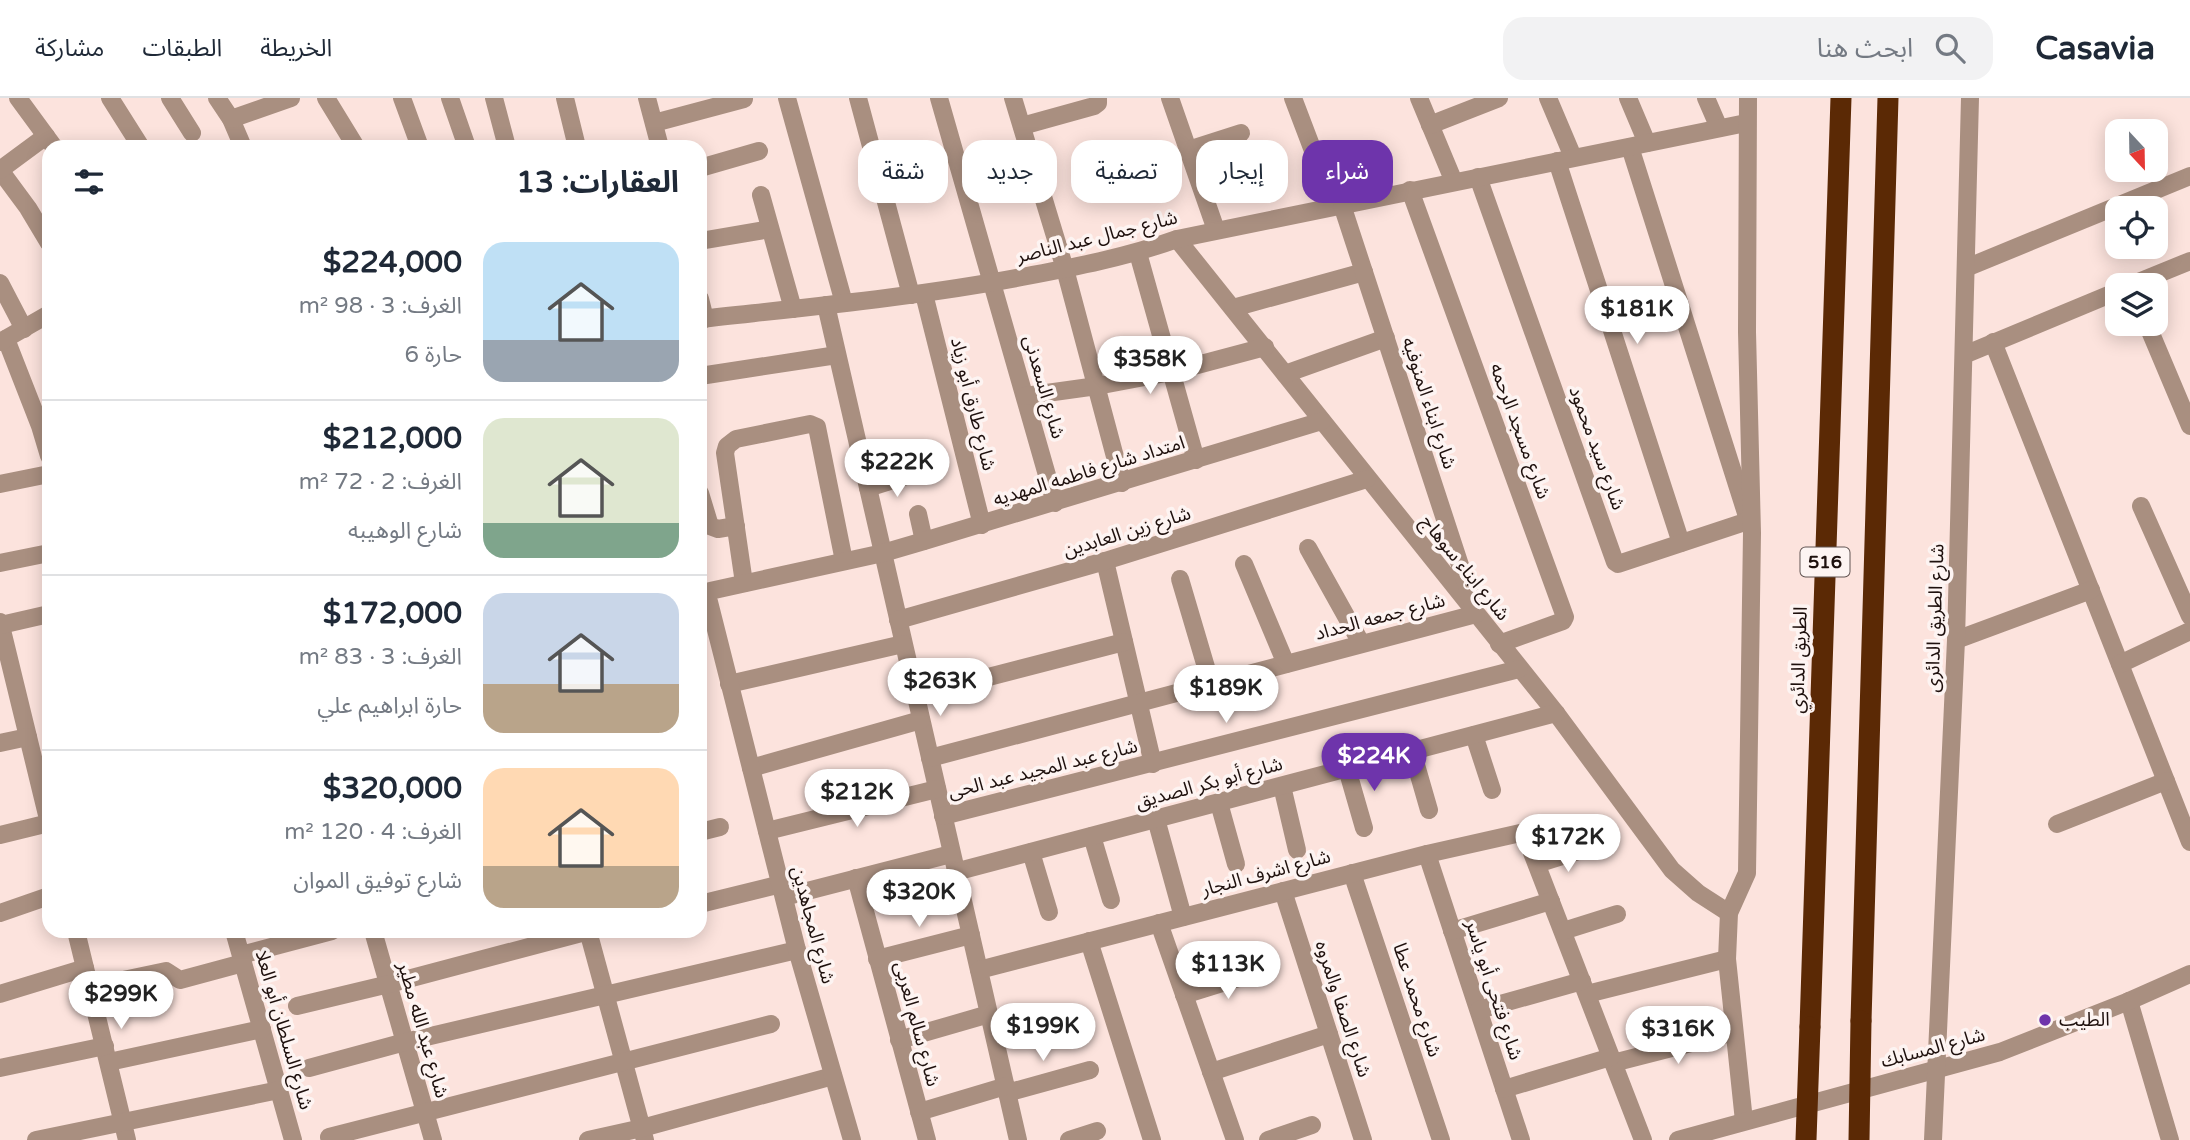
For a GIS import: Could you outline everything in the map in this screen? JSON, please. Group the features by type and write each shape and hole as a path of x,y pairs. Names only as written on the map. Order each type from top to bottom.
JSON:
{"highway":[{"name":"الطريق الدائري","path":"1806,1140 1841,98"},
{"name":"516","path":"1858,1140 1888,98"}],"street":[{"path":"18,98 49,140"},
{"path":"110,98 137,140"},
{"path":"170,98 192,133"},
{"path":"217,98 231,119 240,140"},
{"path":"231,119 266,102 291,98"},
{"path":"326,98 352,140"},
{"path":"402,98 417,140"},
{"path":"450,98 465,140"},
{"path":"494,98 505,140"},
{"path":"565,98 575,140"},
{"path":"648,98 658,140"},
{"path":"787,98 844,303"},
{"name":"شارع طارق أبو زياد","path":"858,98 918,294 982,525"},
{"name":"شارع السعدنى","path":"939,98 1055,503"},
{"path":"1013,98 1065,269 1122,482"},
{"path":"1022,126 1094,106 1098,103 1098,98"},
{"path":"1170,98 1216,230"},
{"name":"شارع ابناء المنوفيه","path":"1293,98 1364,272 1476,614"},
{"path":"1419,98 1454,182"},
{"path":"1430,125 1499,98"},
{"path":"1548,98 1682,543"},
{"path":"1628,98 1639,145 1750,527"},
{"path":"1706,98 1719,128"},
{"path":"1744,1121 1727,959 1728,913 1747,873 1750,527 1746,123 1748,98"},
{"name":"شارع الطريق الدائرى","path":"1933,1140 1956,640 1970,98"},
{"path":"654,123 744,99"},
{"name":"شارع جمال عبد الناصر","path":"707,319 993,283 1138,253 1177,239 1216,230 1746,123"},
{"path":"1188,150 1241,133"},
{"path":"42,146 0,170 42,231"},
{"path":"707,166 759,151"},
{"path":"1966,268 2190,176"},
{"name":"شارع سيد محمود","path":"1478,177 1615,562 1618,564 1682,543 1750,527"},
{"name":"شارع مسجد الرحمه","path":"1410,190 1565,617 1563,621 1499,644"},
{"path":"761,195 793,309"},
{"path":"707,240 771,229"},
{"name":"شارع ابناء سوهاج","path":"1177,239 1518,669 1556,713 1672,870 1698,894 1728,913"},
{"path":"1138,253 1196,460"},
{"path":"2163,273 2189,263"},
{"path":"1233,308 1364,272"},
{"path":"0,283 24,329"},
{"path":"1964,355 2105,296"},
{"path":"826,305 1017,1140"},
{"path":"42,318 3,341 42,434"},
{"path":"2152,336 2190,426"},
{"path":"1285,374 1386,338"},
{"path":"1993,342 2190,842"},
{"path":"1025,397 1171,372 1265,347"},
{"path":"707,375 837,355"},
{"name":"امتداد شارع فاطمه المهديه","path":"708,598 712,590 883,553 1322,421"},
{"path":"744,583 725,453 727,446 736,439 813,424 819,429 844,561"},
{"path":"867,488 916,473"},
{"path":"0,484 42,475"},
{"name":"شارع زين العابدين","path":"898,620 1105,561 1367,479"},
{"path":"2141,506 2190,616"},
{"path":"918,514 924,541"},
{"path":"707,520 712,528 718,530 736,526"},
{"path":"1308,548 1361,643"},
{"path":"0,563 42,554"},
{"path":"1105,561 1153,764"},
{"path":"1244,564 1286,664"},
{"path":"1180,579 1212,684"},
{"path":"1956,640 2091,590"},
{"name":"شارع المجاهدين","path":"708,598 797,950 852,1140"},
{"name":"شارع جمعه الحداد","path":"930,758 1476,614"},
{"path":"42,615 0,624 5,668 28,737 42,794"},
{"path":"2120,664 2190,631"},
{"path":"915,696 1124,642"},
{"path":"729,684 904,644"},
{"name":"شارع عبد المجيد عبد الحى","path":"943,816 1518,669"},
{"name":"شارع أبو بكر الصديق","path":"707,903 1031,852 1556,713"},
{"path":"751,768 921,720"},
{"path":"1474,735 1492,790"},
{"path":"0,743 28,737"},
{"path":"1412,751 1429,810"},
{"path":"1347,769 1364,828"},
{"path":"2057,824 2166,781"},
{"path":"1282,786 1297,850"},
{"path":"767,831 937,789"},
{"path":"1219,803 1236,864"},
{"path":"1156,819 1183,917"},
{"name":"شارع اشرف النجار","path":"979,970 1427,854 1565,823"},
{"path":"0,835 42,825"},
{"path":"707,830 720,827"},
{"path":"1524,832 1643,1140"},
{"path":"1092,836 1111,900"},
{"path":"1537,864 1588,848"},
{"path":"1031,852 1049,912"},
{"name":"شارع فتحى أبو ياسر","path":"1427,854 1521,1140"},
{"name":"شارع محمد عطا","path":"1352,873 1441,1140"},
{"name":"شارع سالم العربى","path":"856,878 927,1140"},
{"name":"شارع الصفا والمروه","path":"1283,891 1363,1140"},
{"path":"0,913 42,898"},
{"path":"1452,931 1551,901"},
{"path":"1563,931 1617,914"},
{"path":"1159,923 1235,1140"},
{"path":"877,959 971,935"},
{"path":"78,938 127,1140"},
{"name":"شارع السلطان أبو العلا","path":"236,938 293,1140"},
{"path":"90,987 166,971 180,980 310,938"},
{"name":"شارع عبد الله مطير","path":"375,938 433,1140"},
{"path":"297,1006 562,938"},
{"path":"590,938 644,1134"},
{"path":"1089,941 1152,1140"},
{"path":"309,1068 405,1042 797,950"},
{"path":"1479,1010 1727,959"},
{"path":"0,994 85,968"},
{"path":"1184,995 1261,971"},
{"name":"شارع المسابك","path":"1678,1140 2000,1052 2190,974"},
{"path":"2129,1001 2170,1140"},
{"path":"994,1034 1070,1013"},
{"path":"900,1040 989,1014"},
{"path":"329,1137 350,1136 425,1112 771,1024"},
{"path":"0,1068 262,1029"},
{"path":"1504,1089 1612,1060 1734,1032"},
{"path":"1211,1072 1329,1034"},
{"path":"919,1112 1090,1070"},
{"path":"588,1140 644,1134 833,1076"},
{"path":"36,1140 279,1090"},
{"path":"1268,1140 1312,1125"},
{"path":"1069,1140 1097,1131"}],"place":[{"name":"الطيب","path":"2045,1020"}]}
